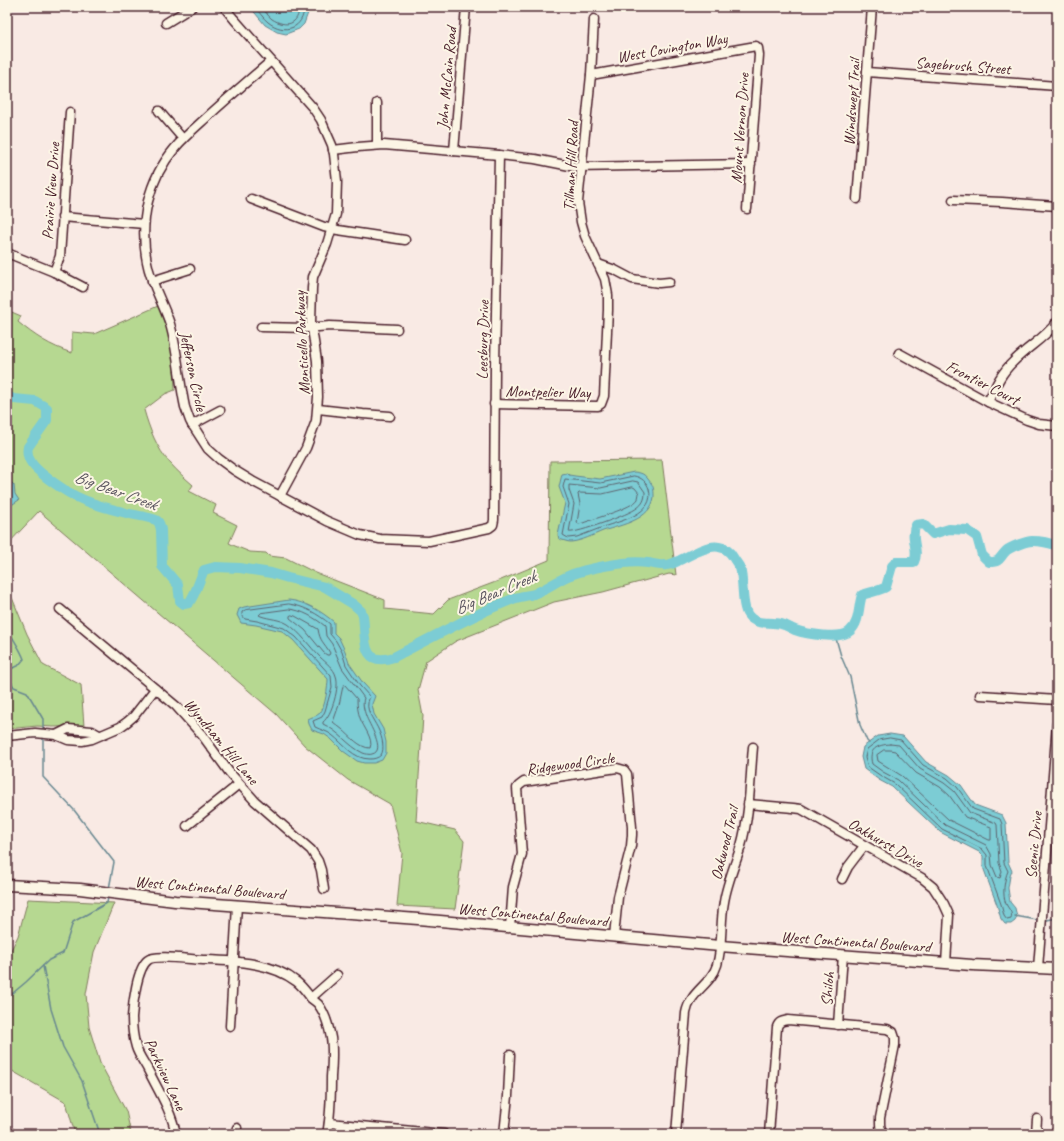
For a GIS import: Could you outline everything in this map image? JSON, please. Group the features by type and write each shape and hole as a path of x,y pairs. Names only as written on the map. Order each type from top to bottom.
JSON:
{"main road":[{"name":"West Continental Boulevard","path":"7,885 86,890 175,901 418,919 720,946 1057,970"}],"street":[{"path":"166,22 192,7"},
{"name":"Monticello Parkway","path":"224,7 313,108 320,120 334,154 336,214 327,244 313,277 312,288 312,328 317,361 318,409 316,421 306,448 280,496"},
{"name":"John McCain Road","path":"454,151 466,7"},
{"name":"Windswept Trail","path":"857,199 872,7"},
{"name":"Tillman Hill Road","path":"594,19 591,75 578,202 585,236 605,279 608,295 604,396 601,404"},
{"name":"West Covington Way","path":"591,75 756,46 758,48"},
{"name":"Mount Vernon Drive","path":"747,210 759,55 758,48"},
{"name":"Jefferson Circle","path":"271,61 183,139 167,159 153,182 146,207 144,247 147,262 152,280 170,324 180,387 185,407 192,425 208,449 219,459 252,481 327,521 360,535 380,539 429,541 489,528 493,525"},
{"name":"Sagebrush Street","path":"867,72 1057,86"},
{"path":"377,145 378,103"},
{"path":"158,111 183,139"},
{"name":"Prairie View Drive","path":"54,272 60,256 70,112"},
{"path":"333,150 377,145 499,155 535,159 576,167 751,164"},
{"name":"Leesburg Drive","path":"493,525 499,155"},
{"path":"251,199 332,229 405,240"},
{"path":"953,200 1057,206"},
{"path":"62,217 144,224"},
{"path":"7,253 54,272 83,287"},
{"path":"598,264 632,279 659,283 669,282"},
{"path":"152,280 190,268"},
{"path":"988,402 1002,375 1014,360 1042,339 1057,322"},
{"path":"261,327 312,328 330,326 397,329"},
{"name":"Frontier Court","path":"899,353 988,402 1027,420 1039,424 1057,426"},
{"name":"Montpelier Way","path":"494,404 598,406 601,404"},
{"path":"318,409 390,416"},
{"path":"192,425 220,410"},
{"name":"Wyndham Hill Lane","path":"60,609 176,706 190,720 239,784 255,801 311,850 318,861 324,889"},
{"path":"7,736 35,733 56,735 68,729 92,731 100,735 127,722 134,716 156,689"},
{"path":"980,695 1057,700"},
{"name":"Scenic Drive","path":"1038,968 1057,724"},
{"name":"Oakwood Trail","path":"676,1134 683,1036 687,1005 690,999 712,976 717,966 724,902 741,846 746,822 753,747"},
{"name":"Ridgewood Circle","path":"510,927 513,887 522,854 518,786 524,782 617,768 624,770 628,774 632,827 631,846 618,897 614,936"},
{"path":"187,826 239,784"},
{"name":"Oakhurst Drive","path":"748,804 801,810 922,878 933,887 950,915 946,963"},
{"path":"842,879 848,867 864,846"},
{"path":"230,1026 237,905"},
{"name":"Shiloh","path":"838,1025 843,955"},
{"name":"Parkview Lane","path":"176,1134 171,1114 136,1049 132,1016 140,973 150,958 160,957 189,960 234,961"},
{"path":"234,961 274,969 298,982 323,1013 331,1038 332,1050 329,1123 327,1134"},
{"path":"311,998 337,975"},
{"path":"769,1134 777,1027 781,1021 788,1020 887,1029 893,1032 895,1044 880,1118 880,1127 886,1134"},
{"path":"504,1134 510,1055"},
{"path":"1036,1134 1038,1119"},
{"path":"329,1123 416,1133 444,1134"},
{"path":"7,1129 11,1134"}],"green space":[{"path":"158,306 167,322 174,365 175,390 165,394 144,410 157,445 173,466 193,485 189,491 216,505 213,513 237,525 229,543 250,552 266,553 269,556 286,558 316,573 385,600 385,609 434,614 448,600 549,560 550,461 662,460 676,575 669,574 603,592 554,602 456,641 426,661 418,690 423,716 416,821 455,830 464,841 455,909 397,906 402,853 390,804 348,780 305,746 276,714 39,511 7,545 7,310 21,316 18,322 37,336 50,344 72,353 72,332 94,334"},
{"path":"7,589 43,665 81,685 84,726 37,726 7,729"},
{"path":"28,899 114,903 94,952 86,994 89,1027 100,1063 126,1111 131,1134 75,1134 66,1102 7,1068 7,958 18,936"}],"water":[{"path":"250,7 307,7 308,13 304,24 299,29 286,34 277,32 265,25"},
{"path":"634,472 644,475 653,486 654,497 652,505 647,511 626,524 583,539 571,542 559,539 558,535 565,503 559,487 562,474 567,473 569,475 600,479"},
{"path":"7,478 14,485 15,494 19,500 7,508"},
{"path":"289,600 313,608 334,622 334,633 339,638 349,663 363,683 375,696 372,704 374,714 383,729 386,742 386,753 382,760 374,763 357,761 324,734 312,730 308,719 319,714 322,710 326,697 328,679 293,640 282,631 241,623 237,615 239,609 244,607"},
{"path":"890,734 903,736 926,762 949,775 961,785 975,805 1002,815 1006,823 1008,862 1012,871 1008,888 1010,902 1015,908 1017,917 1011,924 1005,924 1001,919 983,867 983,856 979,852 940,832 892,787 864,769 861,757 863,747 878,736"}],"waterway":[{"name":"Big Bear Creek","path":"7,396 14,399 35,401 47,408 47,420 28,447 28,456 32,464 42,474 70,494 85,501 153,519 160,524 162,566 178,585 180,601 184,604 189,603 196,591 204,570 215,567 240,568 271,573 325,587 353,604 361,611 367,649 370,655 375,658 383,659 394,657 453,626 498,605 516,598 534,594 574,574 596,568 627,563 642,562 669,565 710,547 719,547 726,549 731,553 740,568 746,611 755,621 783,624 795,630 807,633 832,636 846,634 850,631 856,623 862,595 886,587 892,566 896,562 914,562 916,557 914,534 916,525 923,524 933,534 949,529 967,530 977,537 982,555 989,562 998,560 1008,549 1026,542 1038,541 1057,546"},
{"path":"7,627 24,659 18,666 10,669 9,678 14,687 27,692 43,719 43,731"},
{"path":"835,635 841,656 850,677 860,725 869,743"},
{"path":"43,737 43,777 74,810 114,862 109,889"},
{"path":"7,998 49,960 63,953 73,922 107,903 108,897"},
{"path":"1015,916 1037,920"},
{"path":"1047,920 1057,918"},
{"path":"43,966 51,1009 63,1047 82,1081 100,1134"}]}
